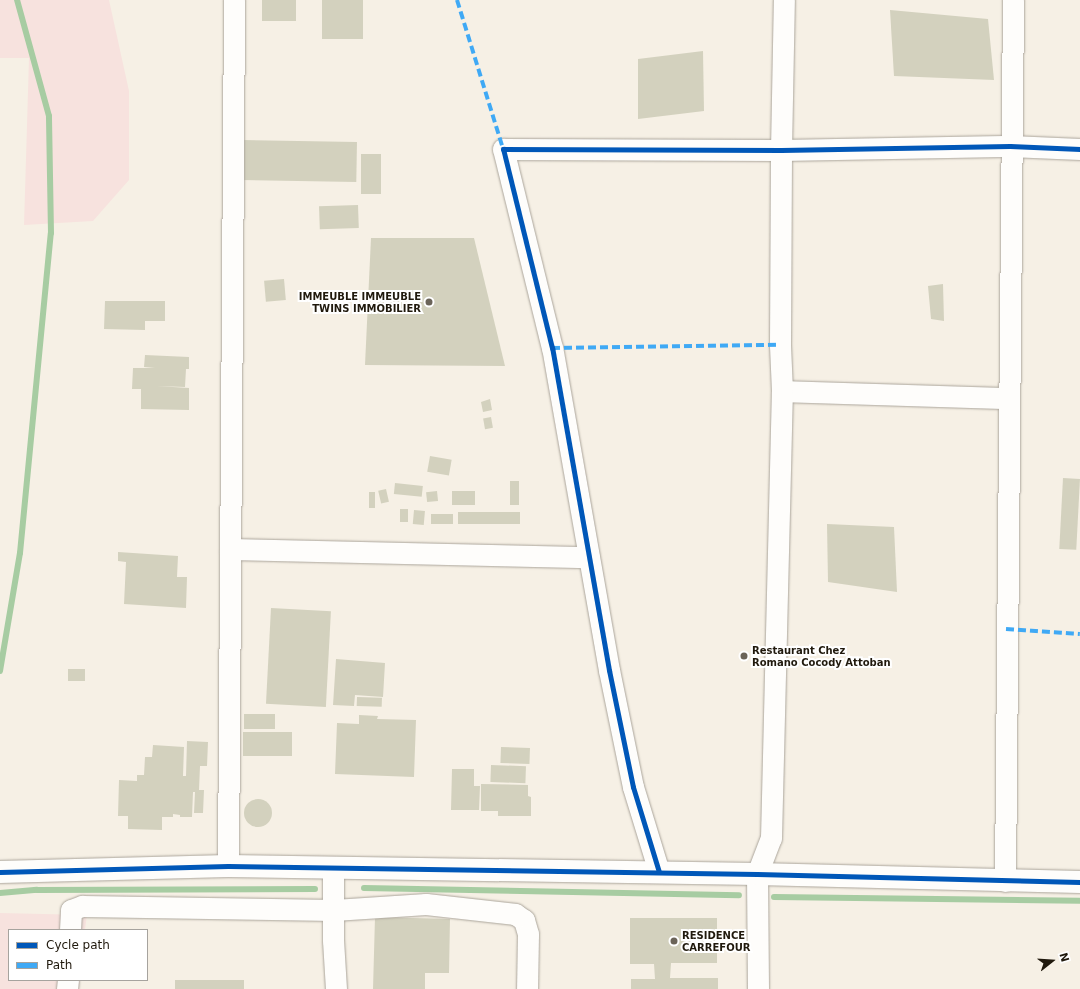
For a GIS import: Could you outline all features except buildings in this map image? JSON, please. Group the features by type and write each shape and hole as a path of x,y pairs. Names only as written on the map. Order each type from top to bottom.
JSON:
{"street":[{"path":"228,866 234,0"},
{"path":"758,989 757,874 771,838 782,391 780,345 781,150 784,0"},
{"path":"1005,881 1010,146 1013,0"},
{"path":"659,872 633,787 609,670 552,348 503,149 781,150 1010,146 1080,149"},
{"path":"782,391 1008,398"},
{"path":"230,549 589,557"},
{"path":"8,872 228,866 659,872 1080,882"},
{"path":"333,867 333,940 336,989"},
{"path":"70,929 71,910 82,906 334,910 426,904 515,914 521,916 524,920 528,934 527,989"}],"shaded area":[{"path":"0,0 109,0 129,91 129,180 93,221 24,225 29,58 0,58"},
{"path":"0,913 87,915 85,929 8,929 8,981 80,981 79,989 0,989"}],"waterway":[{"path":"0,671 20,553 51,233 49,116 17,0"},
{"path":"364,888 739,895"},
{"path":"0,893 37,890 315,889"},
{"path":"774,897 1080,901"}],"marked path":[{"path":"457,0 503,149"},
{"path":"552,348 780,345"},
{"path":"1006,629 1080,634"}],"cycle path":[{"path":"659,872 633,787 609,670 552,348 503,149 781,150 1010,146 1080,149"},
{"path":"0,872 228,866 757,874 1080,882"}],"place":[{"name":"IMMEUBLE IMMEUBLE TWINS IMMOBILIER","path":"429,302"},
{"name":"Restaurant Chez Romano Cocody Attoban","path":"744,656"},
{"name":"RESIDENCE CARREFOUR","path":"674,941"}]}
